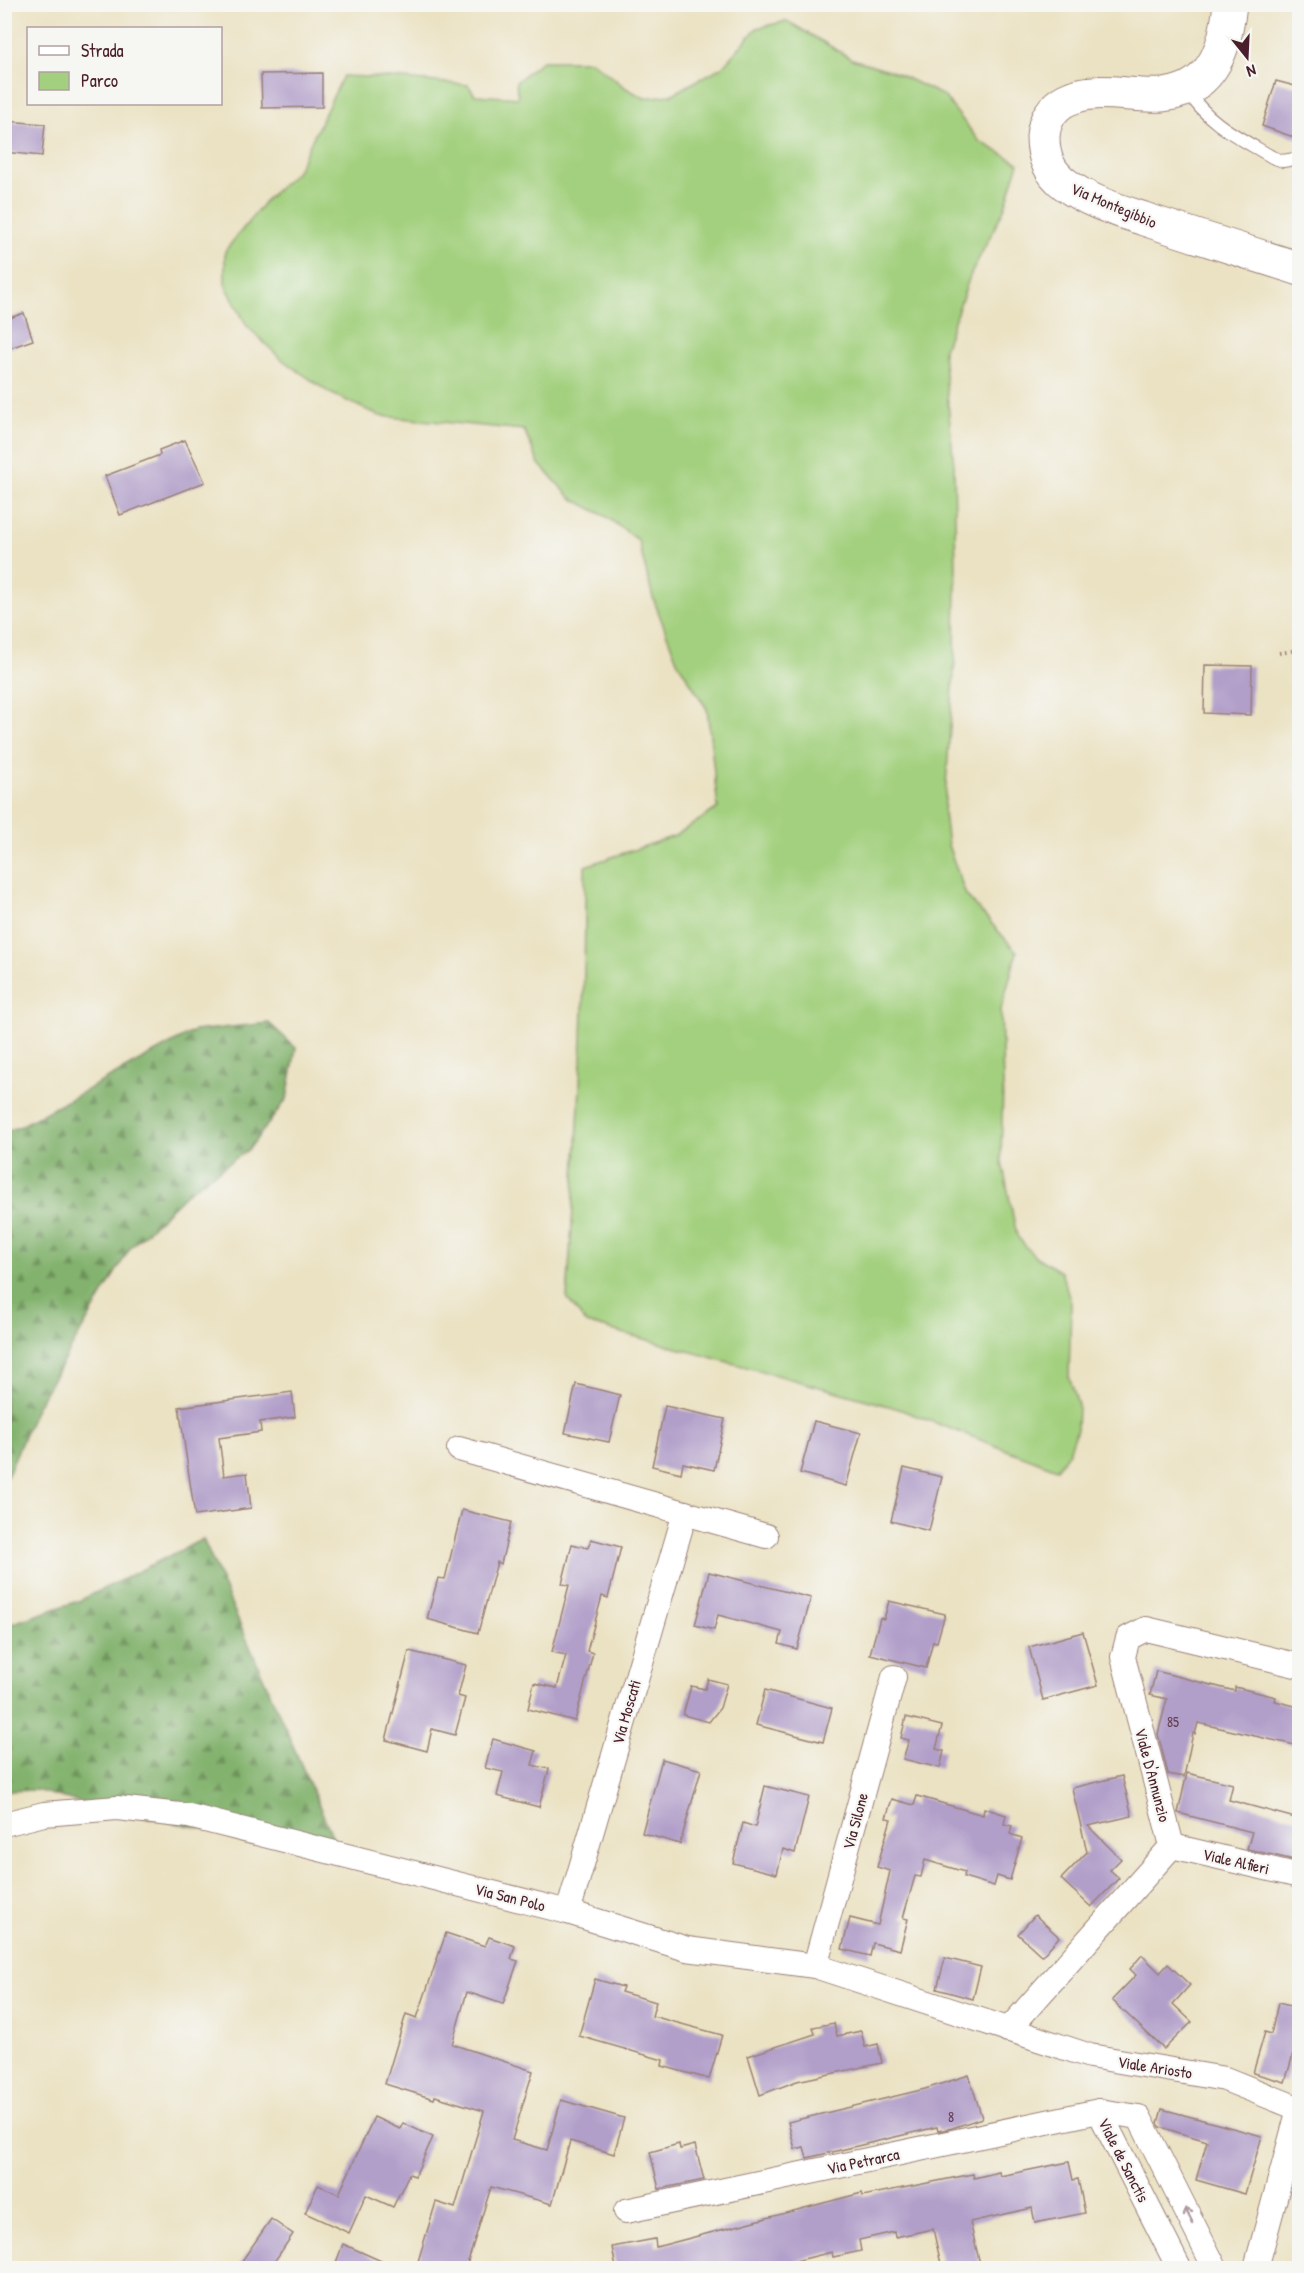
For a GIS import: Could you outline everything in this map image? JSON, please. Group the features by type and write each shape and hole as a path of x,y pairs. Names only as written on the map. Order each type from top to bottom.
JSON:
{"main road":[{"path":"1187,89 1198,82 1218,56 1230,4"},
{"name":"Via Montegibbio","path":"1187,89 1170,96 1095,94 1076,96 1064,101 1054,108 1044,132 1047,163 1065,184 1112,208 1299,268"}],"street":[{"path":"459,1449 766,1536"},
{"name":"Via Moscati","path":"568,1912 685,1513"},
{"name":"Viale D'Annunzio","path":"1172,1846 1123,1656 1128,1638 1146,1629 1299,1666"},
{"name":"Via Silone","path":"815,1966 894,1677"},
{"name":"Via San Polo","path":"4,1824 44,1814 117,1808 153,1810 200,1819 568,1912 672,1946 706,1954 815,1966 1008,2030"},
{"path":"1008,2030 1172,1846"},
{"name":"Viale Alfieri","path":"1172,1846 1299,1876"},
{"name":"Viale Ariosto","path":"1008,2030 1090,2056 1225,2079 1299,2109"},
{"path":"1256,2268 1299,2109"},
{"name":"Via Petrarca","path":"626,2211 1099,2111"},
{"name":"Viale de Sanctis","path":"1099,2111 1179,2268"},
{"name":"Viale de Sanctis","path":"1099,2111 1139,2117 1215,2268"}],"lane":[{"path":"1187,89 1203,113 1242,139 1283,161 1299,158"}],"path":[{"path":"1279,653 1299,650"}],"green space":[{"path":"787,21 852,59 892,71 944,96 979,141 1019,163 1004,209 970,276 943,352 954,466 956,577 955,658 944,813 948,845 966,895 1017,952 1001,1009 1003,1086 1001,1157 1017,1236 1033,1255 1061,1272 1071,1303 1069,1376 1078,1405 1077,1429 1069,1452 1057,1469 896,1408 586,1323 567,1298 582,1028 585,866 675,836 718,808 707,709 677,661 653,598 638,540 605,516 571,498 539,464 524,430 380,416 330,393 281,359 247,326 225,284 225,251 267,199 297,171 343,76 468,85 475,95 518,98 516,82 542,61 591,61 626,88 644,98 671,95 722,67 757,28"},
{"path":"269,1023 296,1048 287,1099 249,1149 189,1191 130,1248 37,1406 5,1481 5,1132 21,1126 194,1031"},
{"path":"203,1539 341,1856 96,1807 36,1790 5,1791 4,1626 81,1600"}],"building":[{"path":"322,73 322,107 262,108 261,74"},
{"path":"1276,81 1299,87 1299,139 1262,126"},
{"path":"4,121 45,124 42,156 4,152"},
{"path":"24,313 33,340 4,350 4,320"},
{"path":"185,440 205,482 120,515 105,476 160,455 159,450"},
{"path":"1205,665 1252,666 1251,715 1204,713"},
{"path":"576,1384 620,1395 609,1442 565,1433"},
{"path":"292,1392 295,1417 260,1422 261,1432 219,1438 224,1476 247,1473 251,1508 195,1516 179,1407"},
{"path":"665,1406 725,1419 714,1470 683,1463 681,1473 652,1466"},
{"path":"814,1421 861,1433 846,1486 800,1473"},
{"path":"904,1468 942,1477 929,1531 891,1521"},
{"path":"462,1510 511,1522 501,1564 497,1562 478,1633 427,1619 438,1578 445,1579"},
{"path":"591,1539 621,1547 608,1598 602,1596 587,1651 593,1653 575,1721 528,1709 534,1683 557,1688 566,1655 552,1652 569,1585 562,1584 572,1544 588,1548"},
{"path":"709,1572 811,1598 797,1649 779,1644 782,1632 718,1615 714,1630 695,1625"},
{"path":"889,1601 945,1614 937,1642 933,1641 926,1668 870,1654 880,1618 884,1619"},
{"path":"1083,1632 1098,1685 1043,1700 1029,1647"},
{"path":"409,1651 466,1665 458,1696 465,1698 455,1735 432,1729 427,1751 386,1740"},
{"path":"1156,1671 1235,1691 1235,1687 1276,1697 1275,1701 1299,1707 1299,1746 1198,1723 1195,1734 1193,1733 1184,1777 1168,1774 1158,1734 1167,1699 1150,1695"},
{"path":"708,1679 727,1684 720,1708 709,1722 683,1715 691,1686 705,1689"},
{"path":"765,1690 832,1708 823,1742 756,1725"},
{"path":"906,1717 942,1726 936,1749 944,1751 940,1768 903,1759 909,1740 901,1738"},
{"path":"493,1739 536,1751 532,1765 549,1769 539,1807 497,1796 503,1772 485,1768"},
{"path":"662,1759 701,1770 680,1844 642,1833"},
{"path":"1187,1773 1233,1784 1229,1800 1299,1819 1299,1839 1294,1860 1247,1849 1252,1832 1178,1813"},
{"path":"1122,1776 1132,1816 1088,1826 1121,1859 1110,1870 1119,1878 1091,1907 1061,1879 1087,1852 1072,1788"},
{"path":"765,1786 809,1797 795,1853 783,1849 777,1874 733,1863 743,1823 755,1827"},
{"path":"917,1796 983,1815 984,1808 1006,1815 1004,1824 1012,1826 1010,1834 1022,1838 1010,1880 997,1876 994,1886 964,1877 965,1872 925,1860 921,1877 915,1876 903,1918 908,1919 900,1950 873,1943 870,1956 842,1949 850,1918 878,1925 890,1871 877,1867 891,1819 886,1818 892,1799 914,1805"},
{"path":"1035,1915 1059,1937 1042,1956 1018,1934"},
{"path":"446,1933 485,1946 489,1937 515,1946 511,1959 518,1961 503,2004 467,1992 452,2044 533,2071 512,2140 547,2150 561,2100 624,2118 614,2154 570,2141 552,2204 491,2187 466,2268 416,2268 436,2202 455,2208 484,2111 385,2084 406,2014 417,2018"},
{"path":"1142,1955 1160,1973 1168,1964 1190,1985 1173,2004 1192,2022 1164,2049 1112,2000 1136,1975 1130,1969"},
{"path":"945,1958 981,1967 973,1999 937,1989"},
{"path":"595,1979 623,1987 621,1992 656,2002 652,2016 722,2035 709,2079 662,2066 663,2060 579,2036"},
{"path":"1278,2003 1299,2008 1297,2041 1285,2082 1253,2073 1265,2032 1271,2034"},
{"path":"834,2023 837,2036 861,2031 865,2047 878,2044 882,2063 797,2081 760,2095 748,2056 815,2034 813,2027"},
{"path":"969,2075 982,2118 952,2128 938,2131 937,2127 807,2158 804,2147 795,2149 788,2122 925,2089"},
{"path":"1162,2109 1262,2136 1245,2194 1196,2180 1207,2141 1160,2127 1158,2123"},
{"path":"374,2117 400,2129 403,2123 433,2137 415,2176 409,2174 393,2207 366,2195 349,2233 305,2213 318,2185 339,2194"},
{"path":"679,2144 680,2149 695,2145 704,2180 659,2189 650,2152"},
{"path":"1069,2162 1073,2180 1078,2179 1085,2213 1035,2223 1032,2208 970,2222 981,2268 948,2268 946,2263 941,2264 933,2229 895,2237 894,2232 859,2240 861,2251 833,2257 832,2252 767,2268 616,2268 612,2247 655,2239 656,2247 862,2193 863,2196 973,2174 974,2178 999,2172 1000,2176"},
{"path":"271,2219 293,2234 270,2268 237,2268"},
{"path":"343,2244 397,2268 334,2268"}]}
